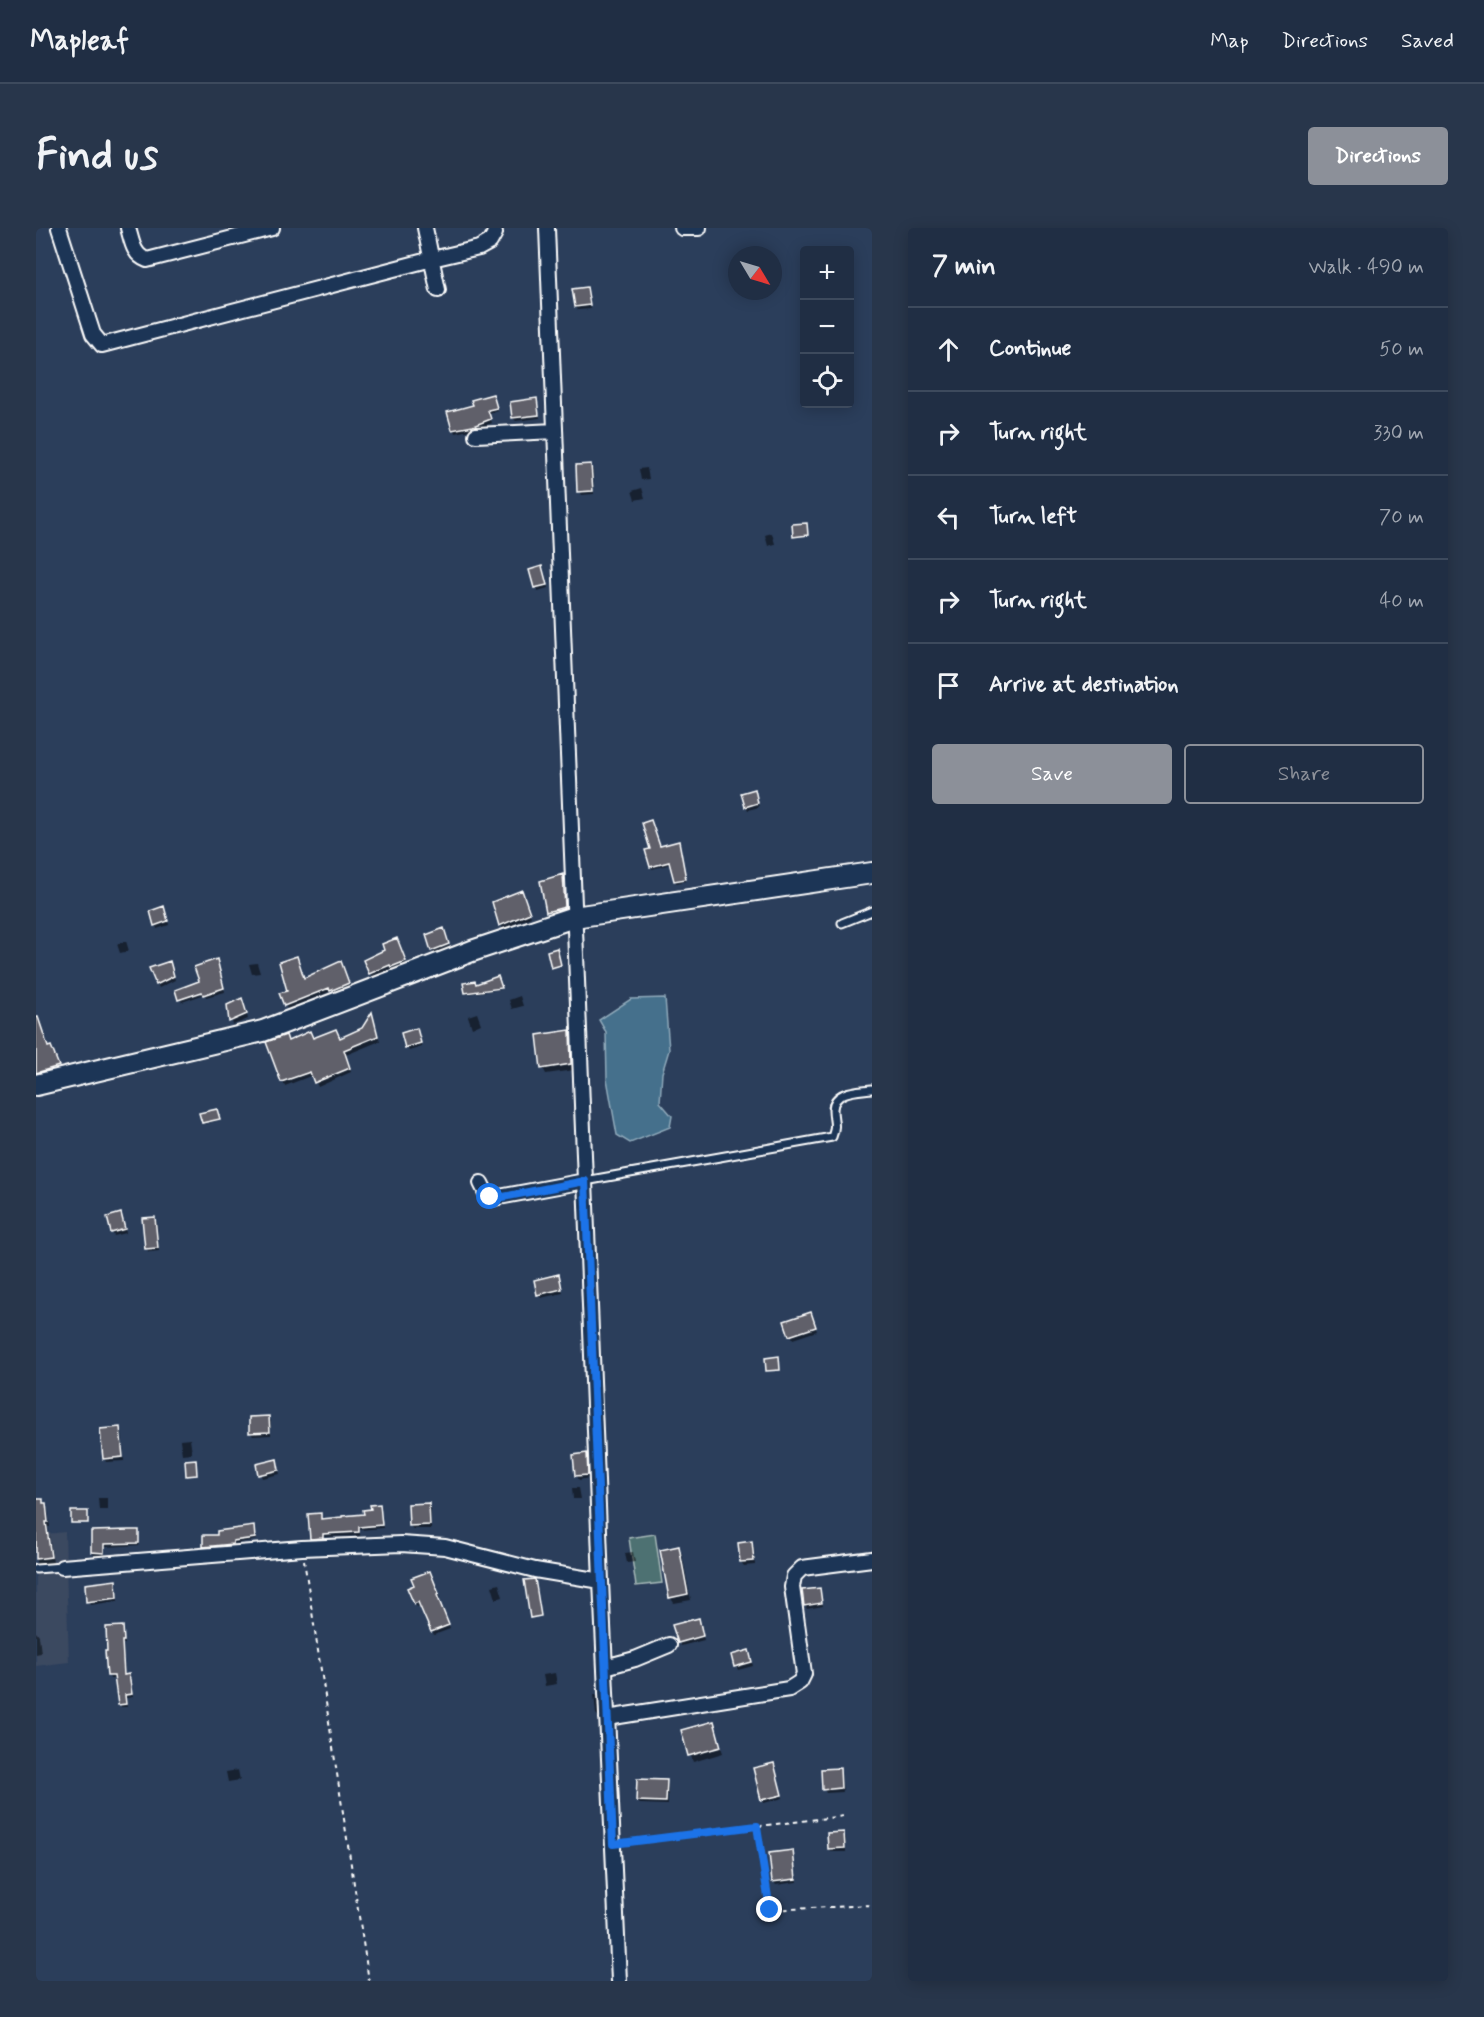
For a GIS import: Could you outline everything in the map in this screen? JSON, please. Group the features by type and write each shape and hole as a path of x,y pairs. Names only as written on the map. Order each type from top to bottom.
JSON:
{"street":[{"path":"59,228 93,334 102,345 479,248 490,242 495,232 494,228"},
{"path":"128,228 136,253 147,260 272,228"},
{"path":"425,228 438,290"},
{"path":"547,228 619,1981"},
{"path":"682,228 699,228"},
{"path":"476,435 554,431"},
{"path":"36,1085 263,1031 472,951 574,917 872,873"},
{"path":"481,1183 487,1195 494,1198 585,1181"},
{"path":"62,1567 302,1548 401,1544 445,1547 535,1570 601,1581"},
{"path":"607,1718 789,1689 800,1682 804,1674 792,1587 794,1576 802,1568 872,1559"},
{"path":"605,1667 635,1659 669,1645"}],"lane":[{"path":"842,923 872,911"},
{"path":"585,1181 832,1137 836,1128 833,1107 837,1098 844,1093 872,1089"},
{"path":"36,1569 62,1567"}],"path":[{"path":"302,1548 369,1981"},
{"path":"613,1844 844,1816"},
{"path":"757,1826 770,1910 872,1905"}],"shaded area":[{"path":"665,998 669,1050 662,1073 660,1102 672,1116 670,1127 630,1143 617,1135 607,1079 606,1032 599,1020 631,999"},
{"path":"65,1532 69,1662 36,1666 36,1535"}],"green space":[{"path":"655,1534 662,1583 636,1586 629,1538"}],"building":[{"path":"587,287 590,305 575,307 572,289"},
{"path":"493,394 497,408 488,410 491,419 473,426 452,430 447,412 473,405 471,400"},
{"path":"537,398 539,415 512,418 510,402"},
{"path":"591,464 593,491 577,492 576,465"},
{"path":"807,523 808,535 793,537 792,524"},
{"path":"542,566 547,585 534,588 529,570"},
{"path":"755,789 758,803 745,807 741,793"},
{"path":"651,820 660,846 679,841 686,879 674,881 669,862 650,867 645,850 650,849 642,823"},
{"path":"563,874 565,907 546,912 540,881"},
{"path":"522,890 530,913 499,926 492,902"},
{"path":"164,906 168,921 154,926 150,911"},
{"path":"444,928 449,944 431,951 426,935"},
{"path":"397,938 406,961 369,974 363,960 384,950 382,944"},
{"path":"557,948 561,965 551,968 547,951"},
{"path":"297,956 304,978 341,961 349,983 330,991 329,988 284,1006 279,993 287,991 279,962"},
{"path":"217,959 224,988 178,1000 175,990 199,981 194,967"},
{"path":"170,961 174,976 156,985 149,968"},
{"path":"498,976 502,988 465,993 463,983 475,981 476,984"},
{"path":"242,998 247,1014 229,1022 227,1005"},
{"path":"372,1012 378,1036 344,1050 350,1068 314,1083 310,1072 281,1082 266,1042 286,1035 288,1041 310,1031 313,1038 336,1029 340,1038 362,1028"},
{"path":"36,1017 38,1017 48,1047 51,1046 59,1066 36,1073"},
{"path":"417,1028 421,1043 405,1048 401,1033"},
{"path":"570,1030 571,1064 541,1069 537,1035"},
{"path":"217,1109 220,1119 202,1123 199,1113"},
{"path":"121,1213 125,1229 111,1233 107,1217"},
{"path":"155,1217 158,1248 145,1249 142,1218"},
{"path":"559,1274 562,1289 537,1295 534,1280"},
{"path":"811,1312 816,1327 789,1336 784,1321"},
{"path":"779,1356 780,1370 766,1371 765,1358"},
{"path":"269,1416 270,1432 249,1433 249,1417"},
{"path":"120,1427 123,1457 103,1459 100,1429"},
{"path":"587,1453 588,1475 575,1476 573,1455"},
{"path":"196,1459 197,1475 186,1476 185,1460"},
{"path":"277,1459 279,1470 258,1475 256,1464"},
{"path":"36,1499 43,1499 43,1503 46,1503 51,1557 36,1559"},
{"path":"429,1503 430,1525 409,1526 408,1504"},
{"path":"380,1504 382,1525 359,1527 359,1532 323,1534 323,1538 310,1539 308,1514 321,1513 321,1519 364,1514 363,1510 371,1509 370,1505"},
{"path":"71,1511 88,1511 88,1523 71,1523"},
{"path":"254,1526 255,1538 233,1541 233,1544 203,1547 203,1535 217,1535 217,1531"},
{"path":"139,1530 139,1543 104,1544 104,1553 91,1552 91,1531"},
{"path":"752,1541 754,1561 740,1562 738,1543"},
{"path":"679,1546 688,1594 669,1598 660,1550"},
{"path":"430,1571 449,1625 431,1632 418,1602 414,1604 407,1588 414,1585 411,1578"},
{"path":"535,1579 541,1616 530,1618 524,1580"},
{"path":"116,1580 117,1598 86,1602 85,1584"},
{"path":"820,1588 822,1603 804,1606 802,1590"},
{"path":"699,1618 703,1636 678,1643 672,1625"},
{"path":"123,1626 124,1675 129,1674 132,1694 125,1695 126,1704 118,1705 114,1676 107,1676 106,1627"},
{"path":"749,1650 752,1662 734,1667 731,1655"},
{"path":"714,1721 721,1747 688,1756 681,1730"},
{"path":"774,1763 782,1795 761,1800 753,1768"},
{"path":"840,1768 841,1788 822,1790 821,1769"},
{"path":"637,1779 667,1780 666,1802 636,1801"},
{"path":"844,1832 845,1848 828,1849 827,1833"},
{"path":"793,1850 796,1879 772,1882 769,1853"}],"route":[{"path":"490,1197 498,1198 585,1181 613,1844 757,1826 770,1910"}]}
